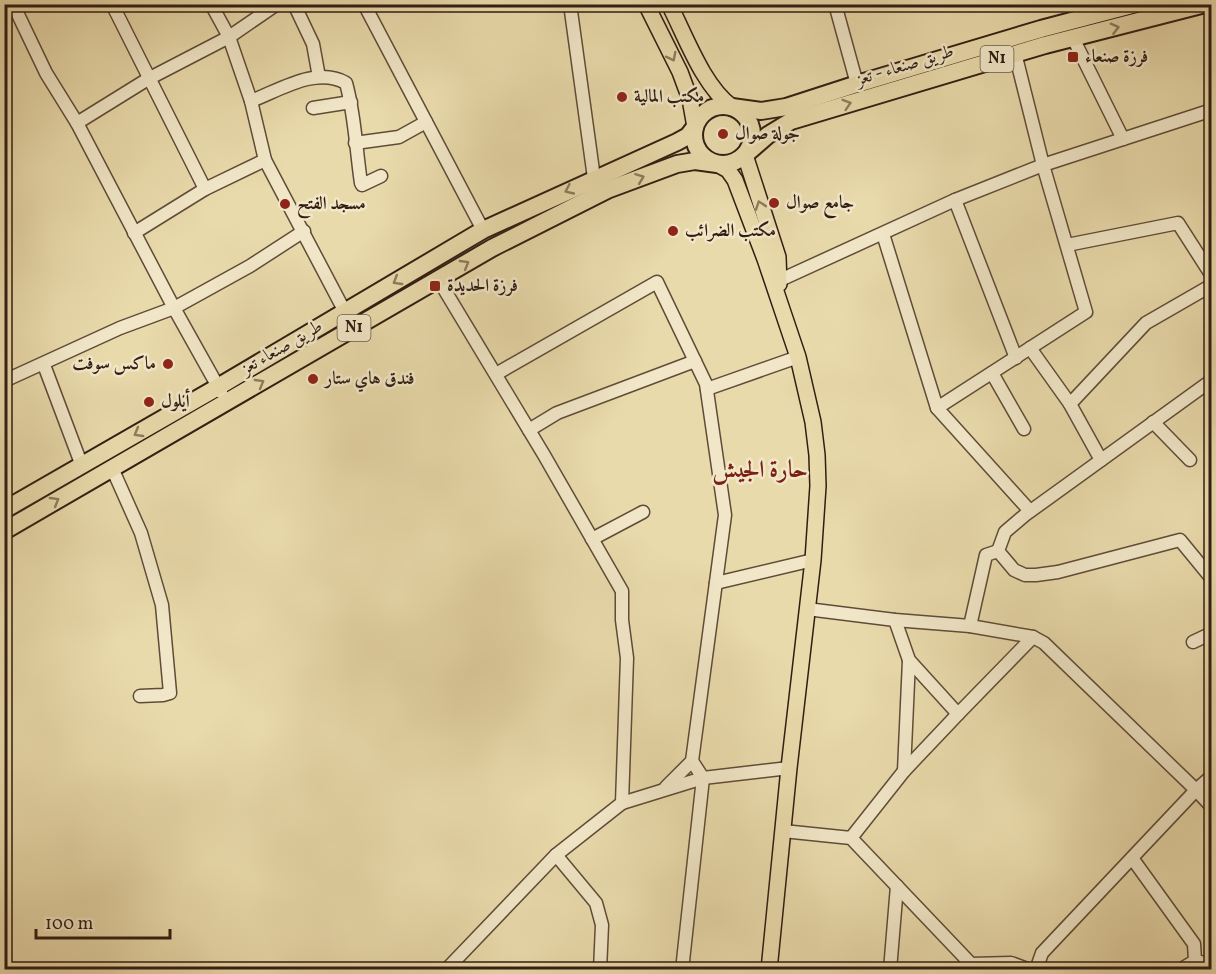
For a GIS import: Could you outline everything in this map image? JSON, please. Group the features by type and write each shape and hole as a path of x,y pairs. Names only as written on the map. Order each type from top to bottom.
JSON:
{"highway":[{"name":"طريق صنعاء - تعز","path":"788,114 857,84 1043,37 1073,38 1205,4"},
{"name":"طريق صنعاء - تعز","path":"788,114 1016,53 1081,12 1125,6"},
{"path":"714,107 788,114 768,135 737,161 717,164 708,161 696,146 695,127 699,118 714,107"},
{"path":"732,107 748,119 752,128 750,147 745,155"},
{"name":"طريق صنعاء تعز","path":"4,510 218,387 483,230 677,142 688,136 695,127"},
{"name":"طريق صنعاء تعز","path":"4,531 492,248 607,190 677,164 695,161 717,164"}],"main road":[{"path":"645,4 680,72 690,99 695,127"},
{"path":"669,4 708,81 719,98 732,107"},
{"path":"745,155 778,257 779,302"},
{"path":"717,164 728,170 735,180 765,260 798,357 813,422 817,455 818,495 813,560 789,768 770,969"}],"street":[{"path":"13,4 46,73 77,123 174,308 228,402"},
{"path":"112,4 205,189"},
{"path":"211,4 229,38 251,101 265,160 345,312"},
{"path":"77,123 148,79 229,38 277,4"},
{"path":"294,4 312,44 319,77"},
{"path":"364,4 483,230"},
{"path":"570,4 594,178"},
{"path":"835,4 857,84"},
{"path":"1073,38 1123,139"},
{"path":"937,408 1086,312 1043,165 1016,53"},
{"path":"251,101 291,84 319,77 335,77 346,83 351,102 362,185 381,176"},
{"path":"313,108 351,102"},
{"path":"778,281 955,200 1043,165 1212,110"},
{"path":"355,143 399,137 426,122"},
{"path":"134,233 205,189 265,160"},
{"path":"955,200 1016,357"},
{"path":"1066,245 1178,223 1206,257 1212,276"},
{"path":"4,381 44,365 120,328 174,308 250,266 304,231"},
{"path":"883,234 937,408 1030,511"},
{"path":"438,279 622,591 622,620 627,658 622,803"},
{"path":"496,374 657,282 707,389 725,515 692,760 666,787"},
{"path":"1070,404 1146,323 1212,285"},
{"path":"1030,348 1070,404 1101,460"},
{"path":"707,389 798,357"},
{"path":"529,430 557,413 695,361"},
{"path":"44,365 82,466"},
{"path":"992,373 1024,429"},
{"path":"998,552 1005,532 1030,511 1212,380"},
{"path":"1153,422 1190,460"},
{"path":"112,468 141,533 162,605 170,693 140,696"},
{"path":"592,539 643,512"},
{"path":"998,552 1014,570 1025,575 1036,575 1058,572 1180,540 1212,579"},
{"path":"970,626 986,555 998,552"},
{"path":"716,583 813,560"},
{"path":"807,609 895,620 970,626 1033,637 1044,643 1212,807"},
{"path":"895,620 909,660 904,771"},
{"path":"1193,642 1212,633"},
{"path":"851,838 904,771 1033,637"},
{"path":"909,660 958,714"},
{"path":"682,969 703,778 692,760"},
{"path":"446,969 556,855 622,803 666,787 703,778 789,768"},
{"path":"1036,969 1042,953 1196,790 1212,776"},
{"path":"783,831 851,838 971,964 1011,963 1030,969"},
{"path":"556,855 597,903 602,925 600,969"},
{"path":"1132,858 1194,944 1195,961"},
{"path":"890,969 897,886"},
{"path":"1180,969 1195,961 1212,966"}],"place":[{"name":"فرزة صنعاء","path":"1073,57"},
{"name":"مكتب المالية","path":"622,97"},
{"name":"جولة صوال","path":"723,134"},
{"name":"جامع صوال","path":"774,203"},
{"name":"مسجد الفتح","path":"285,204"},
{"name":"مكتب الضرائب","path":"673,231"},
{"name":"فرزة الحديدة","path":"435,286"},
{"name":"ماكس سوفت","path":"168,364"},
{"name":"فندق هاي ستار","path":"313,379"},
{"name":"أيلول","path":"149,402"}],"district":[{"name":"حارة الجيش","path":"760,471"}]}
